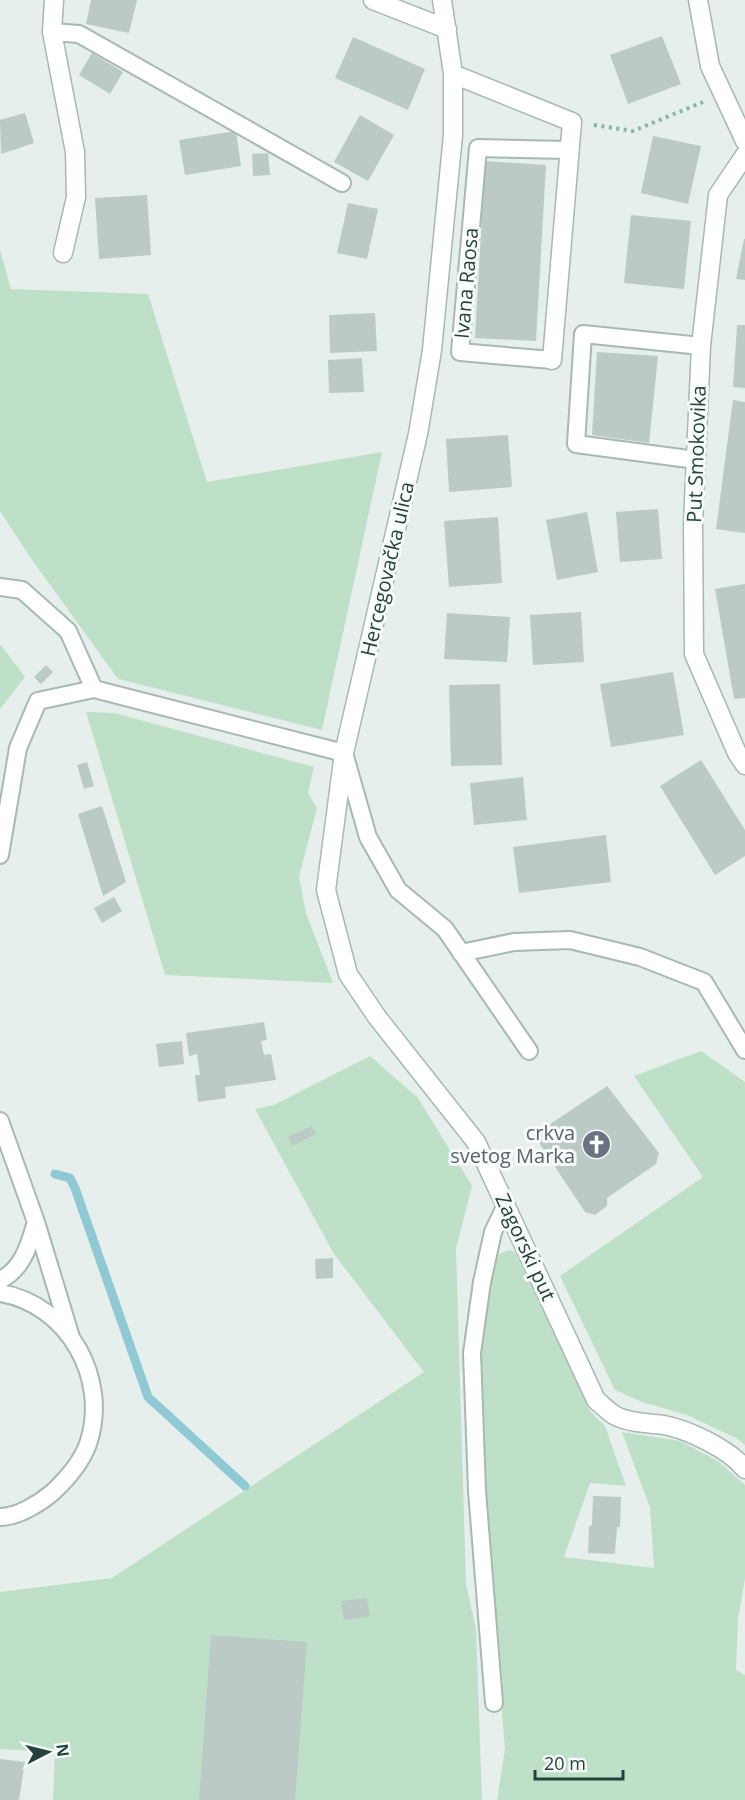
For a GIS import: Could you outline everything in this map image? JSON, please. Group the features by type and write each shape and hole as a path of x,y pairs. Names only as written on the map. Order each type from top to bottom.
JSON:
{"street":[{"path":"54,0 52,32 75,152 76,197 63,253"},
{"path":"373,0 447,29"},
{"name":"Hercegovačka ulica","path":"344,753 418,434 432,350 453,135 453,74 442,0"},
{"path":"698,0 710,66 745,141"},
{"path":"453,74 572,122"},
{"name":"Ivana Raosa","path":"552,360 572,122"},
{"name":"Put Smokovika","path":"742,757 694,654 693,524 701,346 718,195 745,155"},
{"name":"Zagorski put","path":"344,753 326,890 348,974 377,1017 476,1142 596,1400 614,1414 632,1421 667,1426 711,1443 745,1469"}],"lane":[{"path":"52,32 79,34 342,183"},
{"name":"Ivana Raosa","path":"552,360 460,352 478,148 569,150"},
{"path":"696,460 576,444 584,334 701,346"},
{"path":"0,587 22,590 68,631 94,689"},
{"path":"0,855 18,748 38,701 94,689 344,753"},
{"name":"Hercegovačka ulica","path":"344,753 368,837 398,890 445,929 529,1051"},
{"path":"461,953 514,942 570,940 640,957 704,982 745,1050"},
{"path":"0,1121 36,1222 70,1335 89,1368 94,1406 88,1444 69,1477 40,1503 0,1517"},
{"path":"494,1703 477,1491 472,1353 492,1232 507,1205"},
{"path":"0,1280 9,1276 26,1254 36,1222"},
{"path":"0,1293 14,1295 45,1311 70,1335"}],"path":[{"path":"572,122 633,131 723,94"}],"green space":[{"path":"0,250 11,289 148,294 207,482 382,452 322,730 118,679 30,557 0,511"},
{"path":"0,644 25,677 0,709"},
{"path":"86,712 114,713 314,767 308,793 317,808 299,877 306,913 333,983 165,975"},
{"path":"701,1051 745,1082 745,1445 738,1439 687,1415 642,1402 615,1390 560,1276 703,1177 634,1076"},
{"path":"370,1056 418,1098 472,1186 456,1249 466,1584 476,1629 482,1800 53,1800 55,1752 0,1749 0,1592 112,1578 424,1372 334,1254 255,1109 274,1105"},
{"path":"509,1250 515,1252 590,1411 605,1426 626,1486 590,1483 564,1557 654,1568 650,1508 622,1432 680,1441 718,1461 745,1485 745,1578 738,1620 736,1670 745,1675 745,1800 497,1800 505,1749 486,1513 480,1365 489,1279 499,1254"}],"building":[{"path":"91,0 137,0 129,33 86,24"},
{"path":"662,36 681,84 628,104 610,55"},
{"path":"353,37 425,69 408,110 335,78"},
{"path":"92,53 123,72 110,94 79,75"},
{"path":"25,113 34,143 1,154 0,120"},
{"path":"360,115 394,135 368,181 334,162"},
{"path":"236,131 241,166 185,175 179,140"},
{"path":"653,136 701,146 688,204 641,193"},
{"path":"268,153 270,175 253,176 252,154"},
{"path":"485,161 546,165 536,341 475,338"},
{"path":"147,195 151,255 99,259 95,198"},
{"path":"348,203 378,209 367,259 337,253"},
{"path":"631,215 691,221 684,289 624,283"},
{"path":"745,239 745,280 736,279"},
{"path":"375,313 377,351 330,353 329,315"},
{"path":"737,325 745,325 745,388 733,387"},
{"path":"597,352 658,356 649,443 592,435"},
{"path":"362,358 364,392 329,393 328,360"},
{"path":"733,400 745,402 745,533 716,529"},
{"path":"508,435 512,487 449,492 446,439"},
{"path":"658,509 662,559 620,562 616,512"},
{"path":"587,512 598,572 557,580 546,520"},
{"path":"498,517 502,583 449,587 444,521"},
{"path":"745,584 745,698 734,699 715,589"},
{"path":"581,612 584,662 533,665 530,615"},
{"path":"447,613 510,617 507,662 444,659"},
{"path":"46,665 53,672 41,684 34,677"},
{"path":"673,672 684,735 611,747 600,684"},
{"path":"500,684 502,765 451,766 449,685"},
{"path":"701,760 745,830 745,856 715,875 660,786"},
{"path":"87,762 94,786 84,789 77,765"},
{"path":"523,777 527,820 474,825 470,783"},
{"path":"102,806 126,882 103,896 78,814"},
{"path":"606,835 611,882 519,893 513,847"},
{"path":"114,897 122,911 102,923 94,908"},
{"path":"264,1022 267,1040 261,1041 264,1055 271,1054 276,1080 225,1087 226,1098 198,1102 195,1075 200,1075 197,1054 189,1056 186,1033"},
{"path":"182,1041 184,1064 159,1067 156,1044"},
{"name":"crkva svetog Marka","path":"607,1086 659,1153 656,1164 607,1198 607,1206 595,1215 585,1212 534,1135"},
{"path":"312,1126 316,1134 292,1146 288,1137"},
{"path":"333,1258 333,1278 316,1279 315,1259"},
{"path":"593,1496 621,1497 620,1527 617,1527 615,1554 588,1553"},
{"path":"367,1598 370,1616 344,1620 341,1601"},
{"path":"211,1635 307,1642 295,1800 199,1800"},
{"path":"0,1759 25,1762 19,1800 0,1800"}],"waterway":[{"path":"55,1174 70,1178 75,1188 148,1397 245,1486"}],"place":[{"name":"crkva svetog Marka","path":"596,1144"}]}
